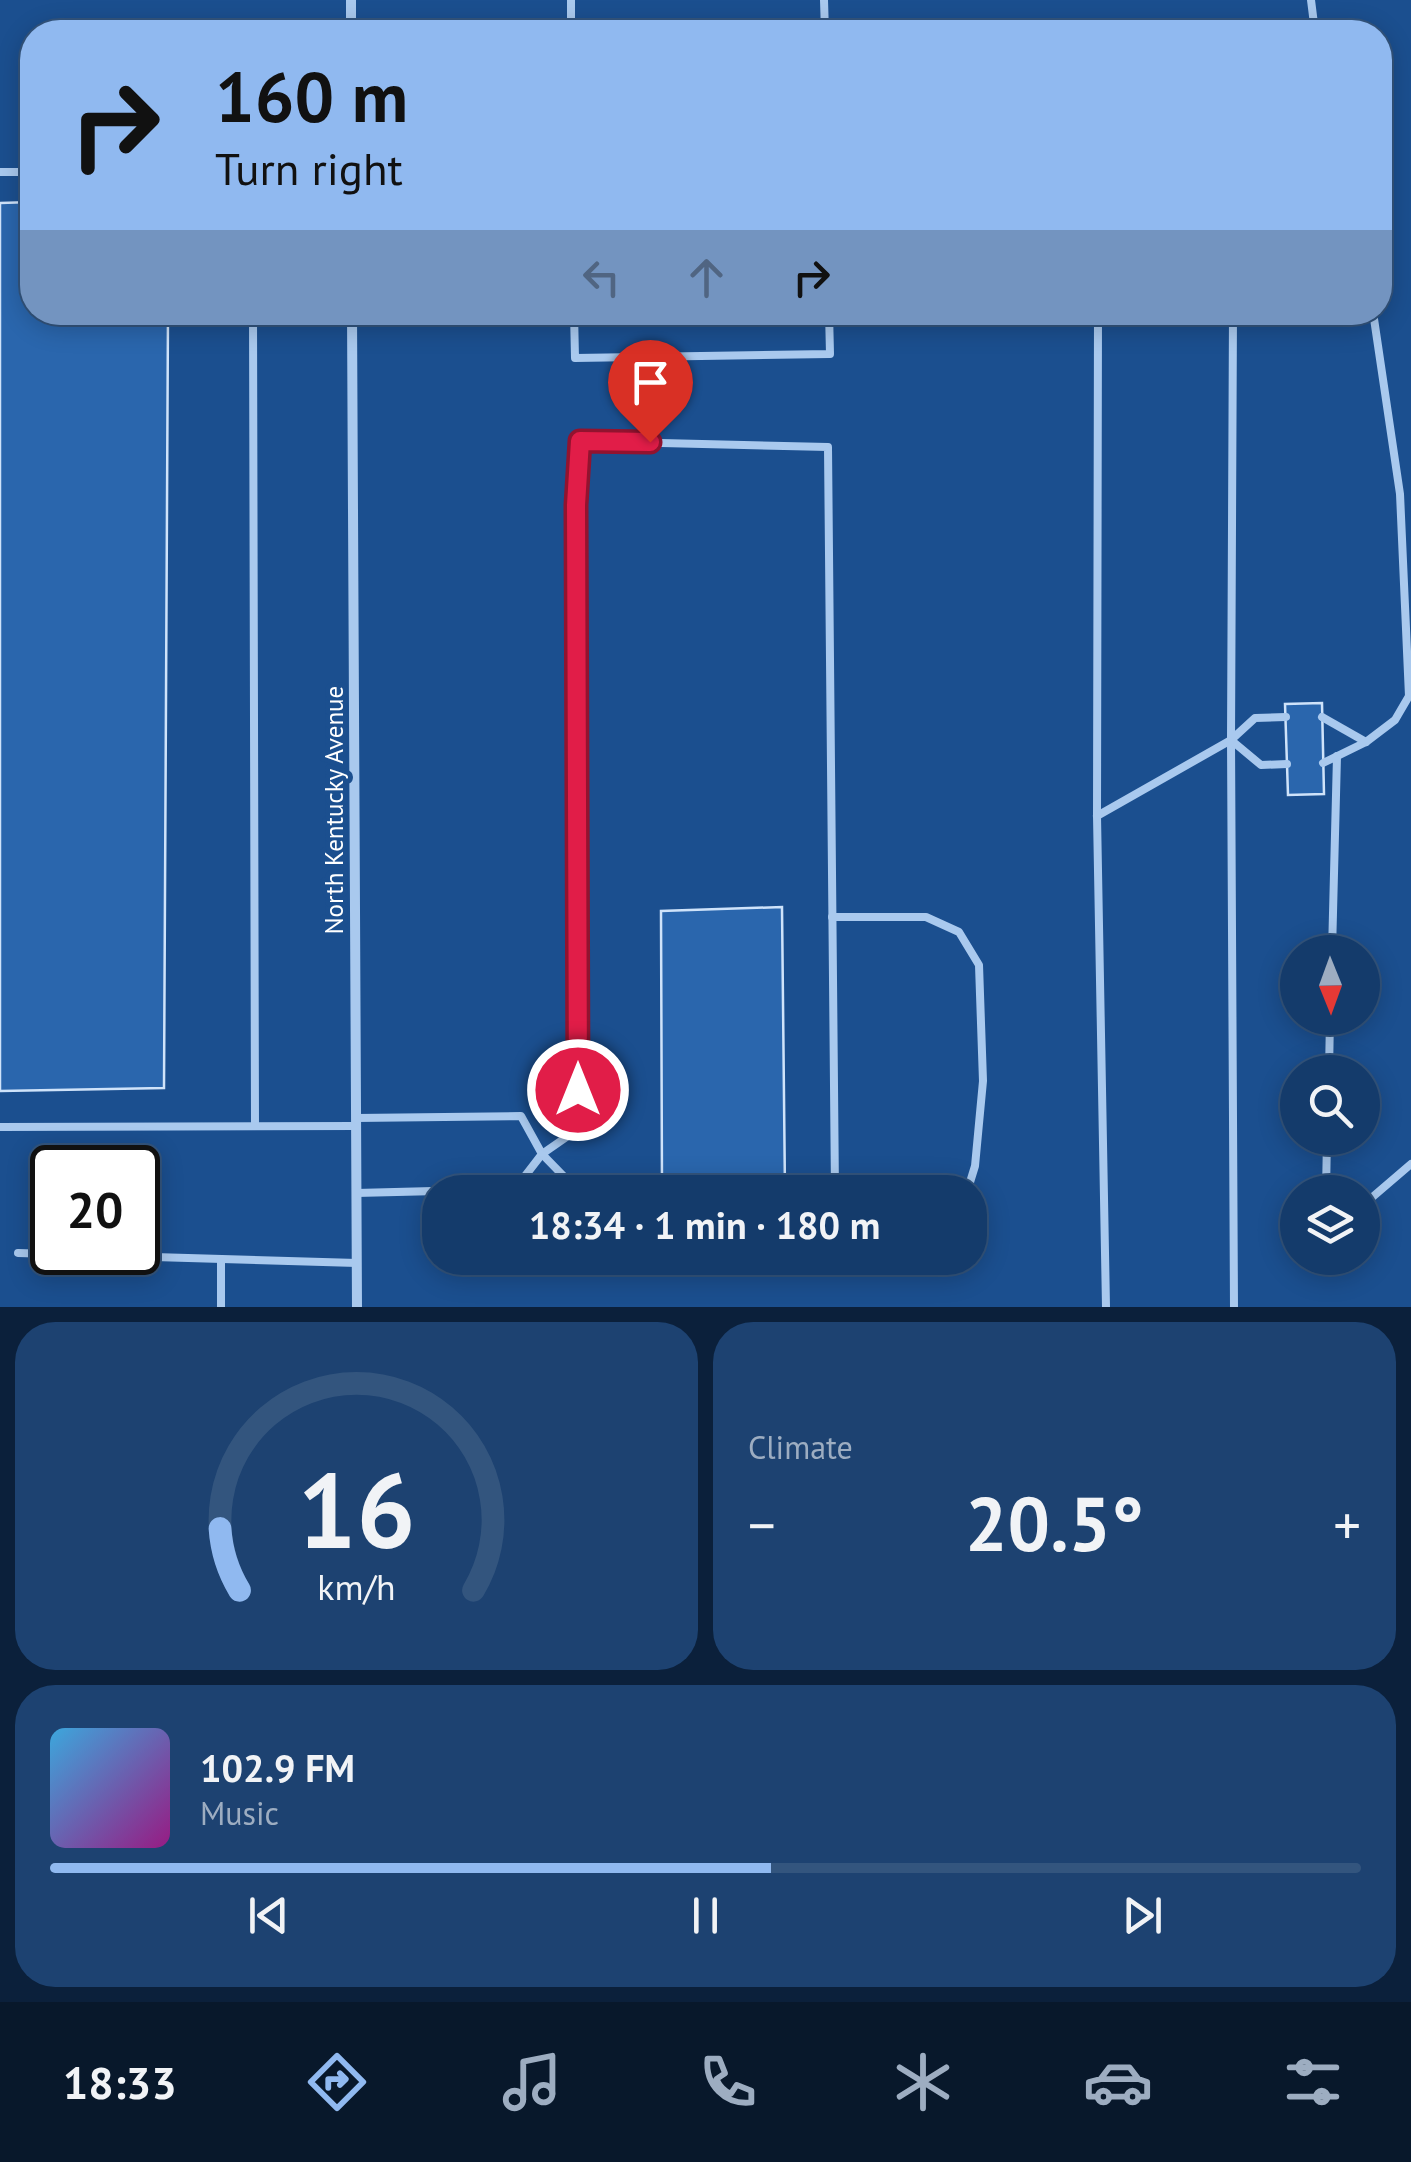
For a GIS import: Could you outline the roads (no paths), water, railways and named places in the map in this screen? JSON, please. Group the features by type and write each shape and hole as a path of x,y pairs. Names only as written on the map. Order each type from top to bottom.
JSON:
{"street":[{"name":"North Kentucky Avenue","path":"352,325 357,1307"}],"lane":[{"path":"253,325 255,1126"},
{"path":"574,325 575,358 830,354 830,325"},
{"path":"1098,325 1097,816 1106,1307"},
{"path":"1233,325 1234,1307"},
{"path":"1324,763 1366,742 1395,720 1408,696 1400,494 1375,325"},
{"path":"356,1194 515,1189 542,1154 578,1129 576,505 580,441 828,446 835,1175"},
{"path":"1097,816 1231,740 1255,718 1286,717"},
{"path":"1322,717 1366,742"},
{"path":"1231,740 1262,765 1287,764"},
{"path":"1332,935 1337,756"},
{"path":"832,917 926,916 960,932 979,965 983,1081 973,1175"},
{"path":"0,1127 255,1126 521,1116 542,1154 562,1175"},
{"path":"1380,1191 1411,1164"},
{"path":"18,1253 357,1263"},
{"path":"221,1259 222,1307"}]}
